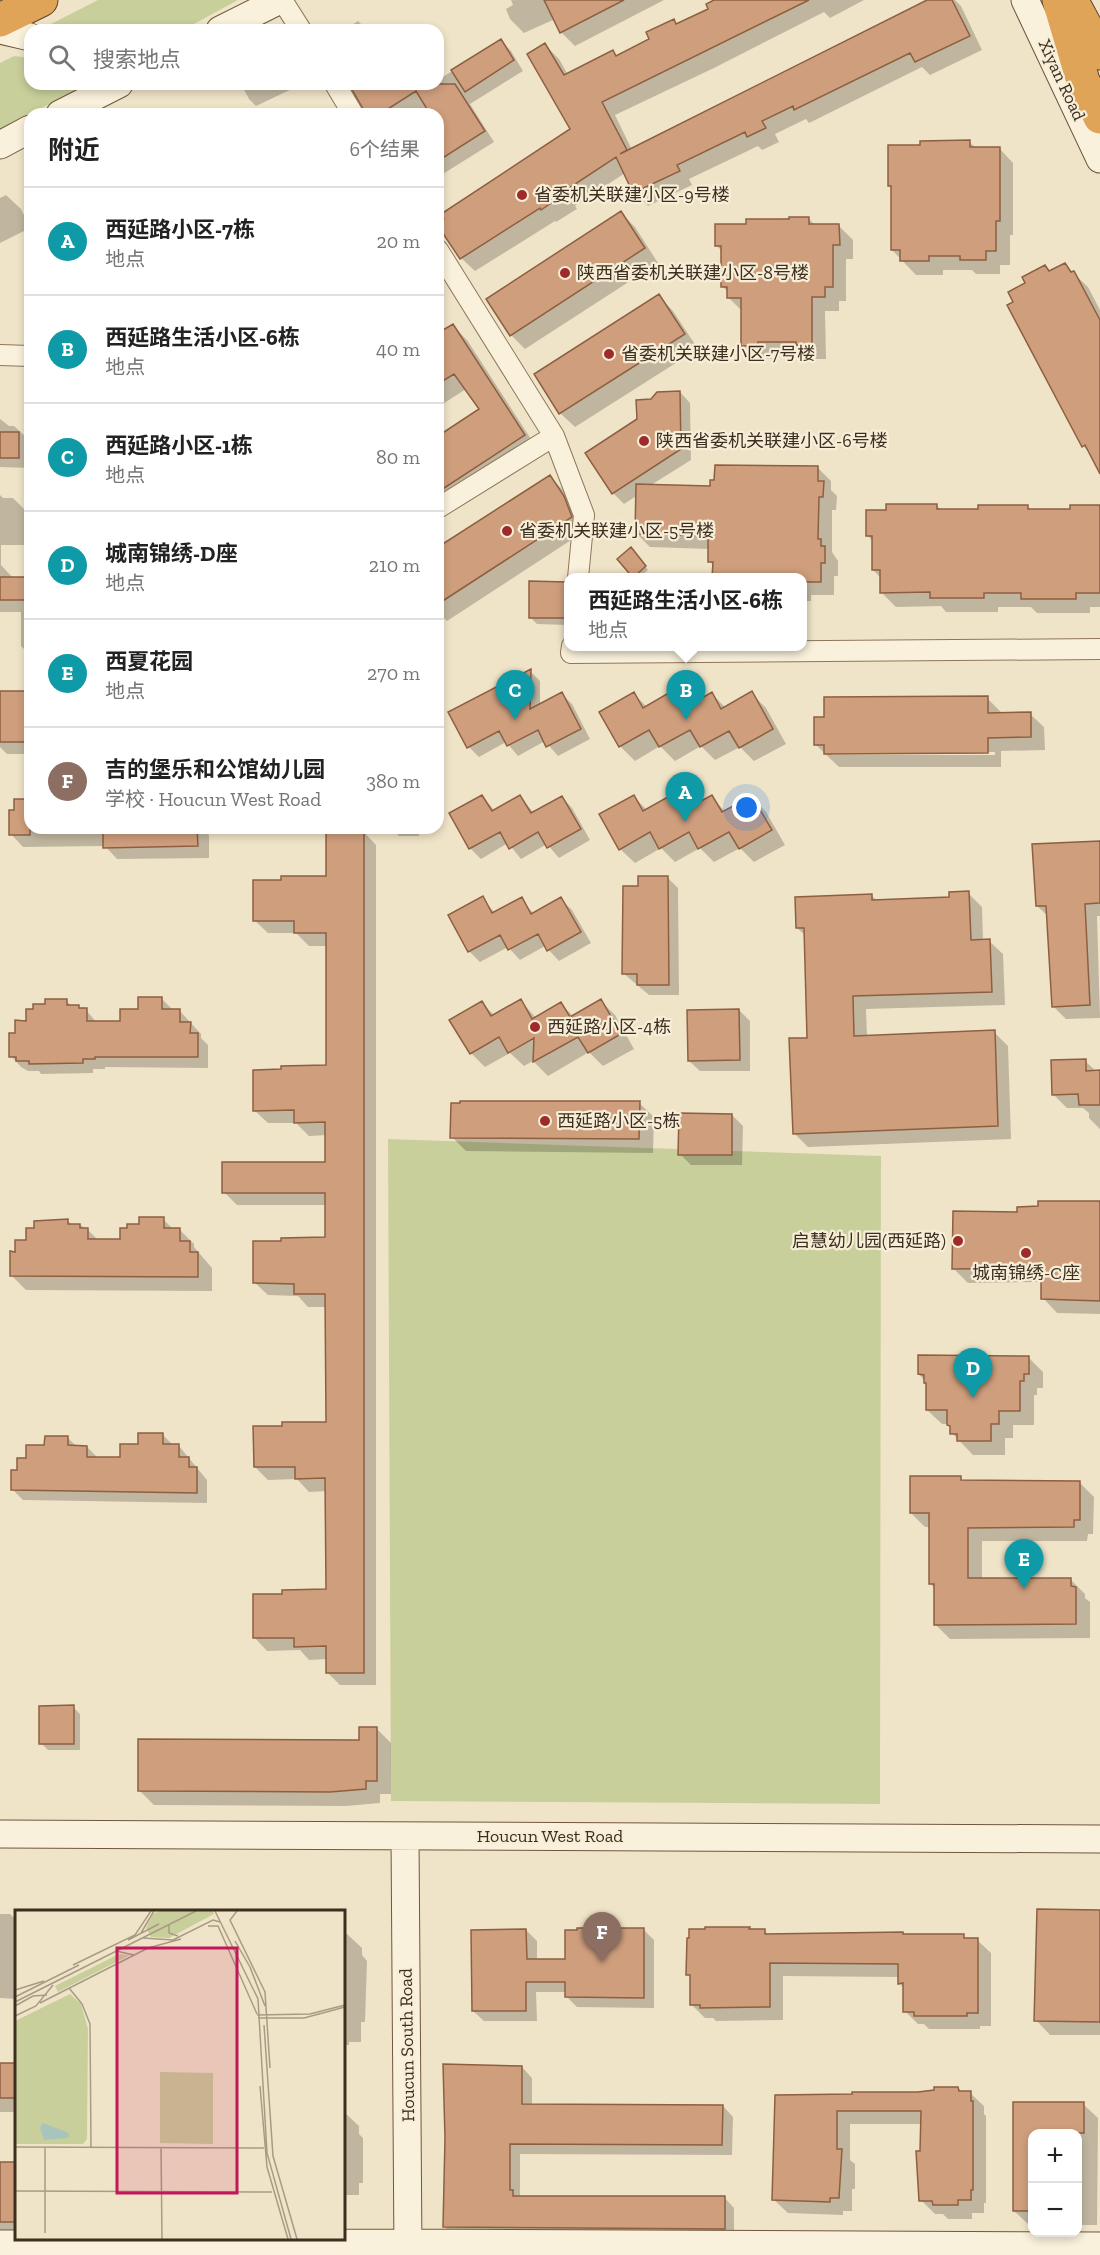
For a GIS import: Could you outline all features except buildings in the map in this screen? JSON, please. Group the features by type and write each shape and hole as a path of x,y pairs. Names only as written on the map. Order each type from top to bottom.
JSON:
{"highway":[{"path":"0,20 41,0"},
{"path":"1059,0 1083,81 1100,117"},
{"path":"1071,0 1100,53"}],"street":[{"path":"232,24 281,0 297,24"},
{"name":"Xiyan Road","path":"1024,0 1100,159"},
{"path":"0,30 24,36"},
{"path":"72,108 107,90"},
{"path":"338,90 349,108"},
{"path":"0,145 24,132"},
{"path":"444,260 554,436 584,514 578,573"},
{"path":"0,355 24,356"},
{"path":"444,504 554,436"},
{"path":"571,651 571,653 1100,649"},
{"name":"Houcun West Road","path":"0,1834 1100,1839"},
{"name":"Houcun South Road","path":"405,1836 408,2249"},
{"path":"0,2244 408,2249 1100,2246"}],"green space":[{"path":"98,0 238,0 194,24 51,24"},
{"path":"14,56 24,57 24,90 77,90 42,108 24,108 24,117 0,129 0,63"},
{"path":"388,1139 881,1156 880,1804 391,1801"}],"place":[{"name":"省委机关联建小区-9号楼","path":"522,195"},
{"name":"陕西省委机关联建小区-8号楼","path":"565,273"},
{"name":"省委机关联建小区-7号楼","path":"609,354"},
{"name":"陕西省委机关联建小区-6号楼","path":"644,441"},
{"name":"省委机关联建小区-5号楼","path":"507,531"},
{"name":"西延路小区-1栋","path":"515,720"},
{"name":"西延路生活小区-6栋","path":"686,720"},
{"name":"西延路小区-7栋","path":"685,822"},
{"name":"西延路小区-4栋","path":"535,1027"},
{"name":"西延路小区-5栋","path":"545,1121"},
{"name":"启慧幼儿园(西延路)","path":"958,1241"},
{"name":"城南锦绣-C座","path":"1026,1253"},
{"name":"城南锦绣-D座","path":"973,1398"},
{"name":"西夏花园","path":"1024,1589"},
{"name":"吉的堡乐和公馆幼儿园","path":"602,1962"}]}
